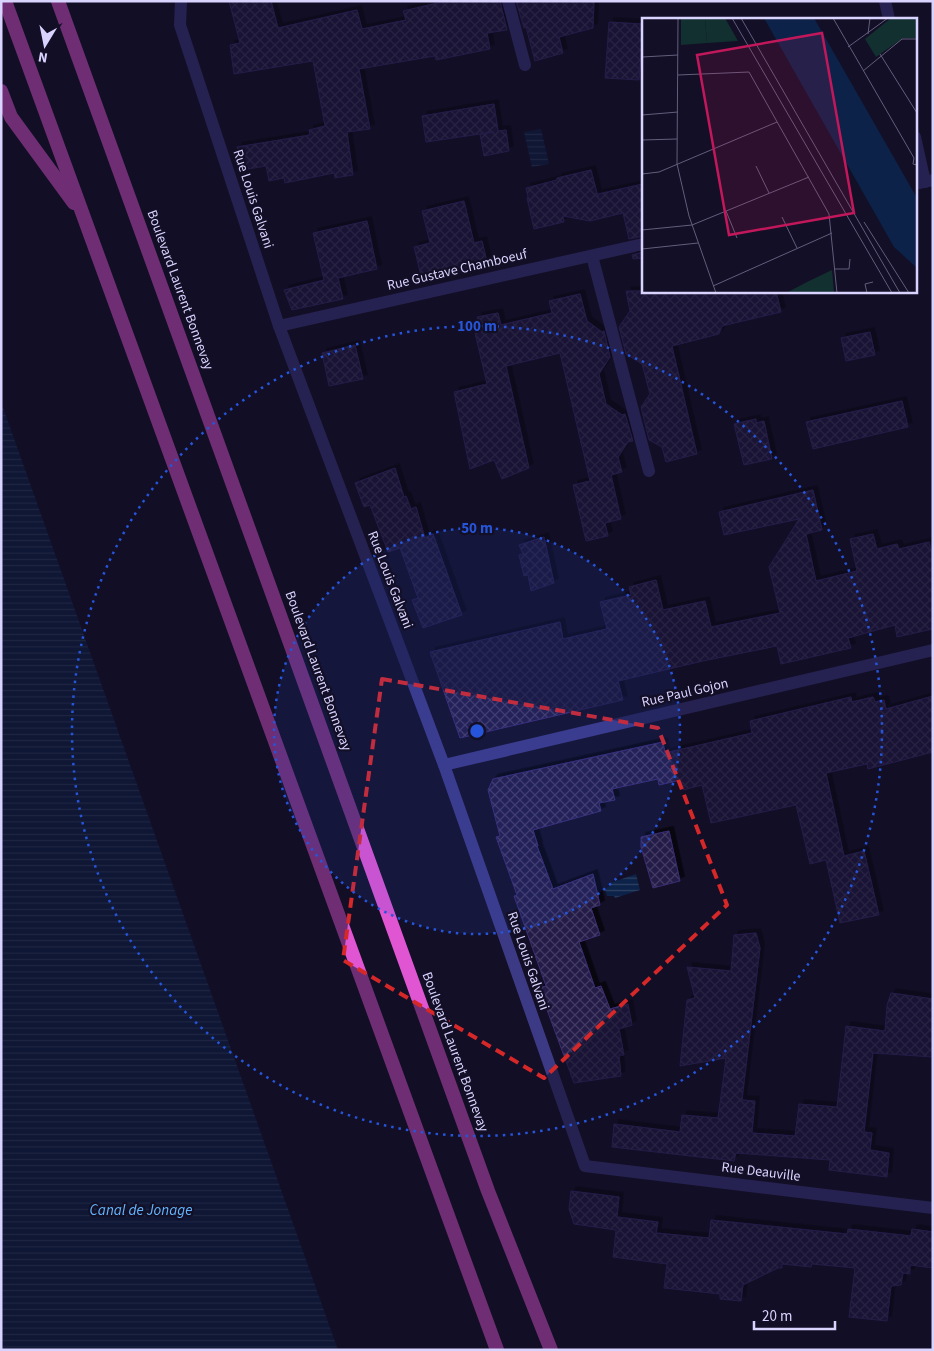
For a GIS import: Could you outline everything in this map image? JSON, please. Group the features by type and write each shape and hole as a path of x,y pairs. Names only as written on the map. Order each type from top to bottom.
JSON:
{"highway":[{"path":"5,1 497,1350"},
{"name":"Boulevard Laurent Bonnevay","path":"58,1 488,1191 551,1350"},
{"path":"1,91 11,117 83,216"}],"street":[{"name":"Rue Louis Galvani","path":"181,1 180,25 279,326 444,765 585,1166"},
{"path":"508,1 526,66"},
{"path":"885,1 889,18"},
{"path":"916,142 924,182"},
{"name":"Rue Gustave Chamboeuf","path":"279,326 642,244"},
{"path":"592,256 649,471"},
{"name":"Rue Paul Gojon","path":"444,765 933,650"},
{"name":"Rue Deauville","path":"585,1166 933,1208"}],"highlighted area":[{"path":"382,679 658,728 727,905 544,1078 343,960"}],"water":[{"path":"541,129 549,164 532,167 524,132"},
{"name":"Canal de Jonage","path":"1,402 338,1350 1,1350"},
{"path":"636,874 640,890 615,898 614,896 607,896 605,890 610,886 610,883"}],"building":[{"path":"229,1 271,1 278,28 357,10 362,29 406,20 403,11 446,1 500,1 507,30 487,33 490,49 436,60 435,56 359,69 370,129 347,132 353,175 335,178 334,173 285,183 284,178 269,181 266,166 242,170 237,147 310,135 309,130 325,126 313,61 234,74 230,45 240,43"},
{"path":"516,1 594,1 593,28 559,37 563,53 535,61 526,27 524,28"},
{"path":"609,22 641,24 642,53 639,80 605,78"},
{"path":"494,104 498,131 506,130 509,151 484,156 480,134 426,142 422,116"},
{"path":"591,170 598,197 598,194 642,184 642,236 629,239 623,213 590,221 563,216 564,222 534,229 526,188 557,180 557,178"},
{"path":"464,201 474,243 482,241 488,266 422,280 414,247 430,243 422,211"},
{"path":"367,221 377,269 338,278 343,299 292,310 284,290 324,280 313,233"},
{"path":"642,252 642,258 633,259 632,255"},
{"path":"626,291 776,292 781,312 722,326 719,334 672,346 697,454 666,462 662,447 649,440 641,407 650,394 642,364 626,354 619,327 630,311"},
{"path":"580,294 587,321 602,332 604,331 610,357 599,374 606,404 622,415 625,414 633,441 628,442 618,457 622,472 611,475 621,519 605,523 608,536 586,541 573,485 590,481 560,353 506,366 529,468 502,479 494,460 470,469 454,392 487,384 475,333 480,332 477,317 498,313 501,325 552,313 549,301"},
{"path":"870,332 875,355 846,361 841,338"},
{"path":"355,345 363,379 329,386 322,353"},
{"path":"902,401 908,427 813,449 806,422"},
{"path":"756,419 756,423 764,421 772,459 744,465 734,424"},
{"path":"395,468 404,497 406,496 411,509 416,507 425,538 433,534 462,615 423,628 412,600 418,598 400,548 388,552 370,505 364,507 355,483"},
{"path":"813,490 822,530 806,534 816,581 857,571 850,539 873,534 877,549 897,544 899,549 929,542 933,558 933,629 897,637 895,625 848,638 851,648 781,664 777,646 703,661 618,681 623,700 460,738 430,652 560,622 563,639 607,629 600,602 631,595 629,587 656,580 663,610 705,601 711,627 780,613 769,567 799,519 724,535 719,512"},
{"path":"544,537 554,583 531,591 528,575 524,576 519,555 523,554 519,545"},
{"path":"933,696 933,752 868,769 867,764 826,773 844,856 864,851 879,915 840,923 826,860 810,864 796,805 711,823 702,785 683,790 681,780 659,785 658,779 612,789 615,800 599,803 601,811 533,830 553,889 593,874 600,905 591,908 600,935 579,942 595,988 601,986 610,1009 628,1004 632,1025 619,1029 624,1055 619,1055 621,1076 574,1083 539,988 546,986 514,896 517,895 496,837 500,836 488,790 493,779 663,742 665,753 752,733 750,721 851,697 852,702 873,697 875,702 884,700 886,709"},
{"path":"669,831 680,881 653,888 641,847 641,837"},
{"path":"756,933 760,948 742,1100 755,1101 752,1133 795,1136 799,1104 837,1107 846,1026 885,1031 887,1005 891,993 933,999 933,1057 873,1053 864,1132 872,1133 870,1150 889,1153 887,1177 829,1170 830,1160 736,1153 734,1161 612,1147 614,1124 680,1132 682,1115 718,1118 726,1058 680,1066 687,1000 695,998 687,967 731,971 734,935"},
{"path":"571,1191 619,1197 617,1217 658,1222 656,1233 709,1238 711,1220 847,1234 848,1229 911,1236 912,1229 933,1232 933,1268 910,1265 910,1274 903,1273 901,1285 891,1286 887,1321 849,1317 855,1268 812,1264 811,1267 782,1264 782,1268 778,1268 743,1285 741,1301 720,1299 720,1294 664,1288 667,1264 613,1257 616,1230 574,1224 569,1209"}]}
